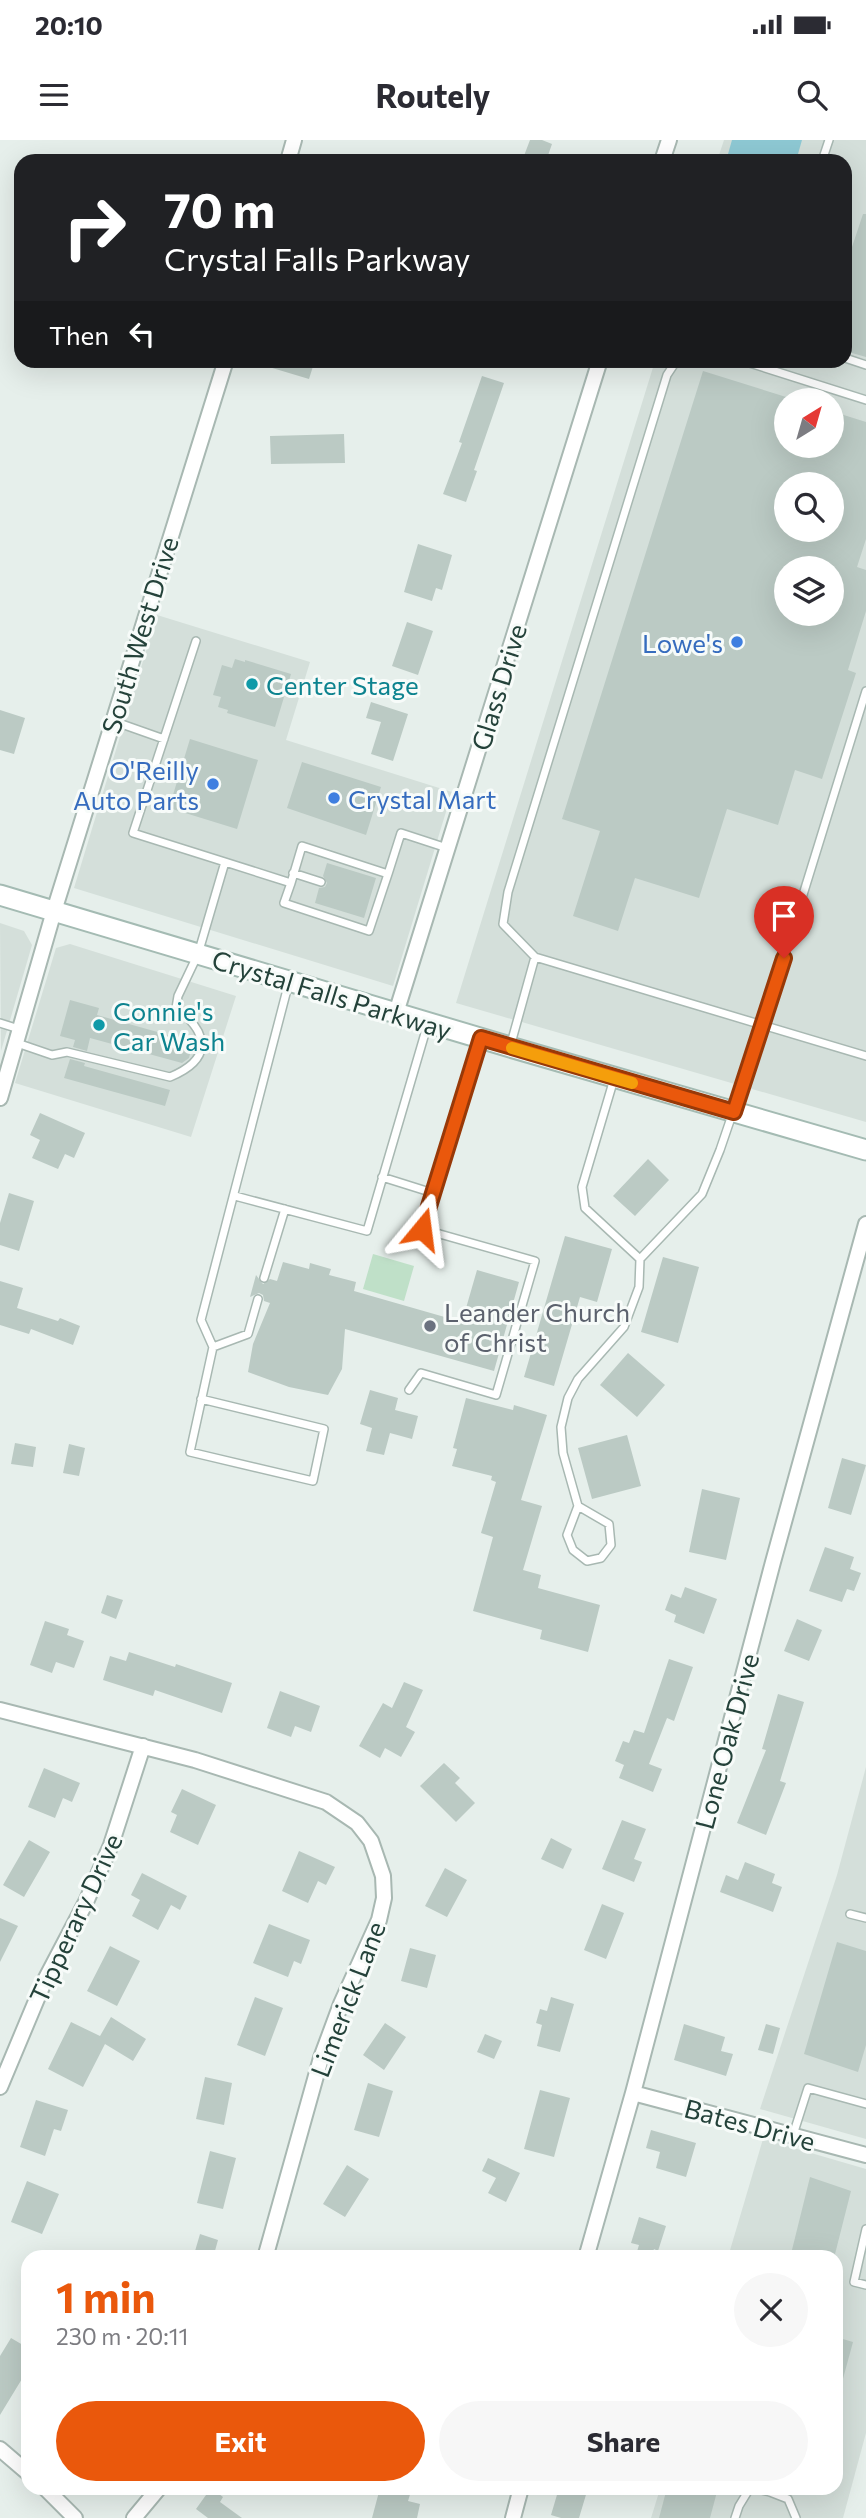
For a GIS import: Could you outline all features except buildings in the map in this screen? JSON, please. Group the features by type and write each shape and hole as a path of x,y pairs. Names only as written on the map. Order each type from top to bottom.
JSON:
{"main road":[{"name":"Crystal Falls Parkway","path":"0,895 510,1048 866,1150"}],"street":[{"name":"South West Drive","path":"0,1098 112,720 223,368"},
{"name":"Glass Drive","path":"396,1013 597,368"},
{"name":"Lone Oak Drive","path":"588,2250 634,2093 772,1562 866,1224"},
{"name":"Limerick Lane","path":"0,1710 144,1746 326,1802 357,1823 371,1841 380,1861 384,1899 379,1920 341,2004 321,2058 267,2250"},
{"name":"Tipperary Drive","path":"0,2087 44,1982 86,1902 111,1845 144,1746"},
{"name":"Bates Drive","path":"634,2093 866,2155"},
{"path":"0,2449 21,2467"},
{"path":"52,2495 75,2518"},
{"path":"134,2518 153,2495"},
{"path":"513,2518 519,2495"}],"lane":[{"path":"672,368 667,376 508,892 503,924 535,957 866,1056"},
{"path":"773,368 866,400"},
{"path":"197,641 133,833 290,883"},
{"path":"578,1506 609,1524 611,1545 601,1558 587,1561 573,1550 567,1535 578,1506 563,1453 561,1426 568,1398 578,1379 624,1327 639,1287 640,1259 702,1194 734,1112 763,1024 866,691"},
{"path":"112,720 164,739"},
{"path":"388,874 302,846 284,903 369,931 379,902 388,874 401,833 447,848"},
{"path":"0,1023 52,1055 67,1052 170,1077 194,1064 202,1037 196,1025 176,1008 178,996 198,954 225,862"},
{"path":"293,873 321,882"},
{"path":"370,898 379,902"},
{"path":"510,1048 535,957"},
{"path":"201,1399 324,1429 313,1481 190,1452 201,1399 213,1347 201,1320 289,981"},
{"path":"235,1196 367,1231 428,1023"},
{"path":"409,1390 421,1373 496,1395 536,1261 422,1229 481,1038"},
{"path":"615,1078 582,1187 585,1208 640,1259"},
{"path":"383,1177 433,1193"},
{"path":"264,1278 285,1209"},
{"path":"213,1347 248,1334 258,1300"},
{"path":"850,1914 866,1918"},
{"path":"792,2136 808,2088 866,2104"},
{"path":"866,2229 854,2282 866,2286"},
{"path":"736,2518 739,2506 747,2495"},
{"path":"779,2495 788,2499 796,2518"}],"shaded area":[{"path":"724,140 866,140 866,1122 456,1003 653,368 852,368 852,154 719,154"},
{"path":"157,615 310,662 286,740 452,792 393,986 74,888"},
{"path":"0,923 24,931 32,945 1,1051"},
{"path":"70,944 236,996 191,1137 15,1083 56,948"},
{"path":"866,1767 866,2139 760,2109 837,1875"},
{"path":"763,2139 866,2169 866,2433 843,2518 651,2518 658,2495 843,2495 843,2250 730,2250"}],"green space":[{"path":"373,1254 414,1266 404,1301 363,1289"}],"water":[{"path":"732,140 802,140 798,154 728,154"}],"slow traffic":[{"path":"512,1048 632,1083"}],"place":[{"name":"Lowe's","path":"737,642"},
{"name":"Center Stage","path":"252,684"},
{"name":"O'Reilly Auto Parts","path":"213,784"},
{"name":"Crystal Mart","path":"334,798"},
{"name":"Connie's Car Wash","path":"99,1025"},
{"name":"Leander Church of Christ","path":"430,1326"}],"route":[{"path":"422,1229 481,1038 734,1112 784,958"}]}
